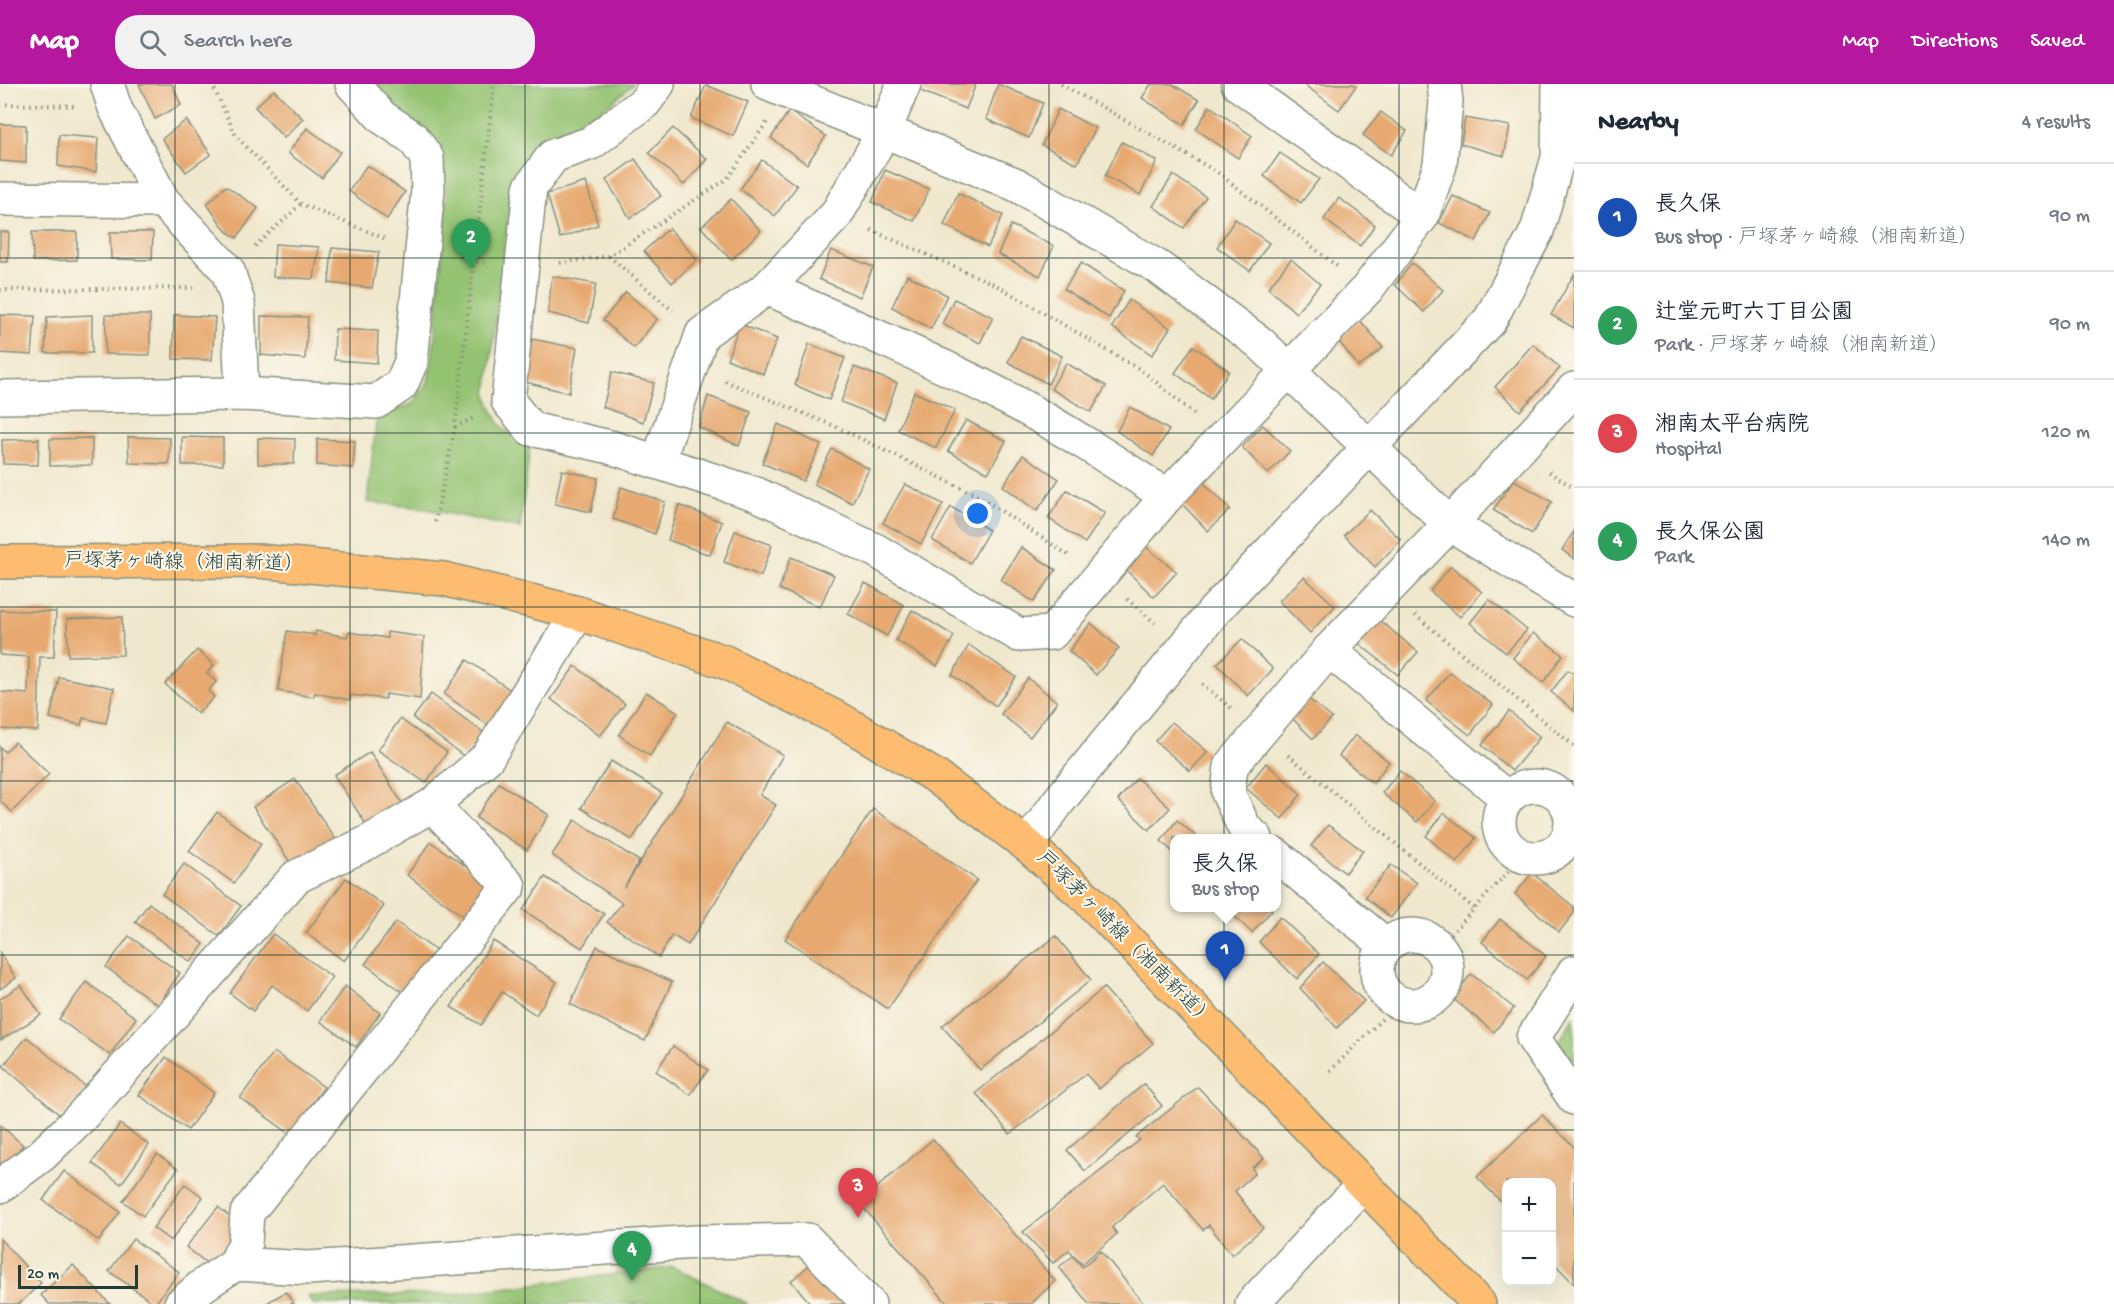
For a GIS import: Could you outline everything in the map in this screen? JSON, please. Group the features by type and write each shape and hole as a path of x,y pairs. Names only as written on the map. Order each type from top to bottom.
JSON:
{"main road":[{"name":"戸塚茅ヶ崎線（湘南新道）","path":"0,562 258,561 444,579 579,614 725,662 841,720 935,776 1027,845 1087,898 1479,1304"}],"street":[{"path":"0,397 242,394 375,402 401,385 411,362 428,190 428,158 413,138 382,117 352,84"},
{"path":"658,84 645,102 591,143 553,156 530,188 508,401 531,429 610,447 756,494 875,549 1018,635 1052,633 1167,496 1367,289 1422,216 1440,165 1446,102 1444,84"},
{"path":"768,84 1017,185 1158,267 1260,343 1450,524 1574,600"},
{"path":"658,462 702,334 767,288 836,215 884,132 904,84"},
{"path":"1238,84 1422,216"},
{"path":"1027,845 1058,802 1215,610 1490,320 1537,231 1558,158 1559,84"},
{"path":"111,96 163,201 228,271 238,302 242,394"},
{"path":"0,199 163,201"},
{"path":"767,288 914,353 1015,403 1099,451 1167,496"},
{"path":"1250,834 1245,830 1228,793 1231,766 1329,650 1450,524 1574,389"},
{"path":"0,1186 42,1155 80,1118 296,877 365,844 432,805 487,758 579,614"},
{"path":"1329,650 1507,798"},
{"path":"1541,786 1569,796 1571,820 1564,843 1545,856 1522,856 1504,841 1500,831 1498,819 1507,798 1522,788 1541,786"},
{"path":"181,1304 202,1286 235,1264 245,1243 247,1213 509,886 432,805"},
{"path":"1281,859 1387,946"},
{"path":"1408,935 1430,940 1439,948 1447,970 1440,992 1421,1004 1399,1002 1382,988 1378,977 1380,955 1387,946 1396,939 1408,935"},
{"path":"1574,972 1533,1038 1574,1098"},
{"path":"1252,1304 1363,1185"},
{"path":"235,1264 308,1268 696,1242 807,1240 869,1304"}],"path":[{"path":"435,522 455,427 494,84"},
{"path":"1061,84 1217,172 1367,289"},
{"path":"0,104 111,96"},
{"path":"0,290 200,288 228,271 301,204"},
{"path":"836,215 996,285 1144,372 1222,437"},
{"path":"609,256 702,334"},
{"path":"691,367 839,428 980,496 1100,576 1160,628"},
{"path":"1385,590 1574,746"},
{"path":"1196,680 1475,909"},
{"path":"1439,948 1522,856"},
{"path":"1330,1071 1399,1002"}],"green space":[{"path":"367,84 633,84 589,119 534,146 519,165 512,181 487,395 494,414 502,426 530,446 520,528 416,507 367,502 377,416 412,404 428,382 434,345 447,194 441,166"},
{"path":"1574,1017 1574,1063 1558,1043"},
{"path":"673,1267 748,1304 313,1304 308,1296 454,1294"}],"building":[{"path":"139,84 172,84 181,105 155,119"},
{"path":"920,84 976,84 966,109 918,90"},
{"path":"998,84 1043,103 1029,138 986,119"},
{"path":"1151,84 1172,84 1199,100 1184,125 1142,98"},
{"path":"1308,84 1353,84 1356,86 1339,110 1306,86"},
{"path":"706,85 748,102 733,136 691,118"},
{"path":"274,90 303,119 284,138 255,107"},
{"path":"1210,106 1252,136 1238,158 1196,129"},
{"path":"1058,109 1096,128 1077,164 1042,145"},
{"path":"789,111 826,136 807,164 771,138"},
{"path":"1381,112 1407,131 1391,155 1363,135"},
{"path":"1465,118 1510,126 1504,156 1461,144"},
{"path":"186,120 211,154 186,172 162,139"},
{"path":"0,124 26,125 26,163 0,161"},
{"path":"307,128 340,152 322,178 288,153"},
{"path":"673,128 707,159 684,185 649,153"},
{"path":"59,135 98,138 96,172 58,166"},
{"path":"1122,142 1157,161 1140,195 1105,176"},
{"path":"1280,153 1319,179 1301,203 1264,176"},
{"path":"635,159 661,196 630,218 606,180"},
{"path":"762,160 797,186 775,216 740,189"},
{"path":"367,165 405,192 387,219 349,191"},
{"path":"885,170 929,189 914,221 872,202"},
{"path":"1173,175 1206,197 1184,228 1153,206"},
{"path":"586,182 598,225 560,238 547,194"},
{"path":"226,186 258,208 237,238 226,231 207,204"},
{"path":"958,193 1003,215 988,247 944,225"},
{"path":"1453,196 1490,213 1476,241 1439,223"},
{"path":"1339,198 1375,225 1360,246 1324,219"},
{"path":"731,199 761,231 731,260 701,227"},
{"path":"1235,219 1269,243 1250,271 1217,247"},
{"path":"1011,225 1054,246 1040,276 998,254"},
{"path":"669,228 697,260 672,283 644,251"},
{"path":"0,232 9,232 8,262 0,262"},
{"path":"32,232 77,232 77,260 33,261"},
{"path":"110,232 153,232 152,260 111,259"},
{"path":"275,244 319,247 314,279 273,277"},
{"path":"332,248 379,252 372,288 329,283"},
{"path":"831,250 873,267 860,297 819,279"},
{"path":"1291,259 1320,284 1296,313 1268,288"},
{"path":"1081,263 1124,291 1109,318 1064,289"},
{"path":"1412,263 1443,290 1424,312 1395,285"},
{"path":"1574,274 1574,328 1551,315"},
{"path":"907,275 947,295 931,329 892,307"},
{"path":"552,276 596,284 589,323 548,313"},
{"path":"626,292 657,319 634,348 603,320"},
{"path":"954,299 993,317 980,343 942,324"},
{"path":"1129,300 1170,328 1152,355 1112,327"},
{"path":"0,315 35,316 32,355 0,353"},
{"path":"92,315 92,353 45,353 47,317"},
{"path":"106,315 150,315 150,355 105,354"},
{"path":"174,315 215,317 212,360 173,359"},
{"path":"261,316 308,317 305,359 261,355"},
{"path":"1359,319 1383,348 1359,367 1337,339"},
{"path":"740,324 777,339 763,374 727,359"},
{"path":"335,329 378,331 377,363 334,360"},
{"path":"1021,336 1062,356 1048,384 1008,362"},
{"path":"532,339 577,348 569,393 525,382"},
{"path":"809,344 845,358 829,400 795,385"},
{"path":"1533,344 1560,368 1520,411 1495,387"},
{"path":"1193,346 1229,371 1211,399 1175,373"},
{"path":"1066,363 1106,386 1091,412 1051,389"},
{"path":"854,367 897,383 884,419 841,402"},
{"path":"612,372 654,383 643,422 603,407"},
{"path":"914,392 955,410 936,448 898,430"},
{"path":"708,396 751,412 739,446 699,427"},
{"path":"1130,407 1169,430 1153,456 1117,431"},
{"path":"966,420 1006,441 988,473 948,451"},
{"path":"778,424 821,445 803,481 762,463"},
{"path":"1263,425 1290,451 1268,474 1242,447"},
{"path":"128,437 170,438 169,464 129,463"},
{"path":"182,437 223,438 223,465 182,465"},
{"path":"92,438 92,465 50,466 50,439"},
{"path":"258,438 295,439 294,464 258,464"},
{"path":"39,439 38,465 3,464 2,440"},
{"path":"317,439 355,441 353,468 317,465"},
{"path":"832,449 869,469 852,503 814,484"},
{"path":"1023,455 1059,479 1037,511 1003,486"},
{"path":"562,470 598,478 591,512 555,504"},
{"path":"1514,480 1552,502 1532,534 1493,510"},
{"path":"1203,482 1230,509 1208,531 1182,504"},
{"path":"905,484 943,504 921,544 883,523"},
{"path":"621,487 665,502 655,534 613,519"},
{"path":"1067,490 1105,513 1085,543 1048,518"},
{"path":"679,505 722,522 710,555 668,540"},
{"path":"951,507 989,530 970,563 932,540"},
{"path":"1370,510 1401,540 1375,567 1344,535"},
{"path":"735,531 772,545 761,576 724,562"},
{"path":"1574,531 1574,559 1562,550"},
{"path":"1021,547 1056,570 1034,602 1001,580"},
{"path":"1146,547 1177,572 1154,597 1127,571"},
{"path":"791,557 834,575 820,607 779,589"},
{"path":"1451,566 1482,592 1460,617 1430,591"},
{"path":"1304,577 1335,606 1310,633 1279,601"},
{"path":"865,583 904,605 887,636 848,614"},
{"path":"1489,599 1527,630 1506,653 1470,623"},
{"path":"0,610 56,612 54,657 40,657 38,731 0,729 0,692 28,694 29,657 0,655"},
{"path":"912,610 954,636 937,666 896,640"},
{"path":"122,617 123,655 68,656 67,619"},
{"path":"1377,618 1418,652 1398,675 1357,642"},
{"path":"1091,623 1119,648 1096,675 1069,651"},
{"path":"287,631 315,635 316,631 347,637 349,632 387,638 387,632 424,637 420,699 386,694 385,699 351,695 350,700 315,693 313,697 278,691"},
{"path":"1533,633 1563,655 1543,683 1513,658"},
{"path":"1242,639 1273,669 1248,696 1217,664"},
{"path":"969,645 1016,677 996,706 952,675"},
{"path":"197,650 214,665 207,673 216,682 208,691 214,697 198,714 165,684"},
{"path":"467,660 519,696 495,730 444,694"},
{"path":"575,666 625,704 600,736 551,699"},
{"path":"1568,670 1574,674 1574,711 1551,692"},
{"path":"1450,672 1493,705 1470,735 1426,701"},
{"path":"59,677 114,688 106,723 83,718 81,725 50,718"},
{"path":"1028,678 1057,702 1030,737 1001,714"},
{"path":"646,692 678,712 650,756 619,735"},
{"path":"431,694 484,733 465,757 413,718"},
{"path":"1305,696 1332,718 1313,739 1289,715"},
{"path":"1509,711 1540,737 1512,771 1482,745"},
{"path":"400,719 447,752 426,783 378,750"},
{"path":"727,722 783,755 760,795 776,805 688,945 672,935 659,957 607,922 622,903 552,855 575,820 639,861 624,888"},
{"path":"1172,722 1208,752 1190,771 1155,741"},
{"path":"1355,735 1389,762 1373,783 1339,756"},
{"path":"15,742 49,774 12,812 0,801 0,747 5,752"},
{"path":"370,752 404,806 369,829 334,775"},
{"path":"611,761 662,793 632,840 581,808"},
{"path":"1266,763 1301,794 1282,819 1246,788"},
{"path":"1400,771 1435,801 1417,822 1382,793"},
{"path":"1137,778 1170,808 1149,830 1118,800"},
{"path":"295,779 338,843 296,871 253,807"},
{"path":"499,783 549,815 527,850 476,818"},
{"path":"873,809 977,880 888,1009 785,939"},
{"path":"217,812 261,844 234,883 189,851"},
{"path":"1444,813 1476,838 1457,863 1426,836"},
{"path":"1177,820 1193,834 1170,834 1170,849 1161,841"},
{"path":"1328,825 1363,851 1345,873 1311,846"},
{"path":"431,842 491,884 466,918 407,875"},
{"path":"184,864 241,906 219,936 162,894"},
{"path":"1391,865 1417,883 1391,918 1365,897"},
{"path":"1532,873 1574,907 1574,913 1559,932 1515,894"},
{"path":"545,877 604,914 582,948 523,910"},
{"path":"346,878 384,906 344,961 306,933"},
{"path":"149,903 204,944 191,962 135,922"},
{"path":"1230,912 1270,912 1252,933"},
{"path":"1280,917 1319,954 1297,979 1259,942"},
{"path":"1500,919 1546,956 1527,980 1482,942"},
{"path":"396,922 439,953 408,996 365,964"},
{"path":"273,934 332,977 307,1011 272,985 253,1011 230,993"},
{"path":"129,936 180,973 158,1005 106,967"},
{"path":"1056,936 1091,980 980,1070 942,1026"},
{"path":"493,941 557,982 536,1015 502,992 481,1025 451,1007"},
{"path":"597,946 672,982 645,1041 570,1004"},
{"path":"0,953 16,978 0,989"},
{"path":"1323,962 1364,1001 1337,1028 1300,988"},
{"path":"1471,974 1514,1008 1494,1032 1452,998"},
{"path":"86,982 136,1018 110,1055 59,1019"},
{"path":"21,985 41,1015 1,1040 0,999"},
{"path":"345,986 380,1013 356,1047 320,1021"},
{"path":"1104,988 1153,1043 1099,1089 1086,1074 1010,1134 976,1093"},
{"path":"27,1037 87,1088 62,1117 3,1066"},
{"path":"673,1046 708,1070 690,1095 656,1071"},
{"path":"274,1052 324,1087 290,1134 240,1098"},
{"path":"166,1057 214,1093 188,1130 139,1095"},
{"path":"1144,1084 1162,1106 1085,1171 1067,1150"},
{"path":"1198,1087 1264,1158 1252,1168 1255,1173 1235,1191 1263,1228 1232,1255 1209,1225 1203,1230 1163,1183 1112,1227 1117,1234 1082,1264 1069,1250 1053,1263 1023,1232 1140,1140 1136,1137"},
{"path":"1542,1115 1574,1147 1574,1284 1556,1265 1556,1178 1502,1178 1502,1203 1477,1177"},
{"path":"120,1124 149,1145 121,1184 92,1163"},
{"path":"0,1125 23,1145 0,1172"},
{"path":"933,1139 1055,1281 1031,1304 948,1304 859,1203"},
{"path":"157,1154 178,1169 143,1216 123,1201"},
{"path":"64,1171 120,1212 99,1241 43,1200"},
{"path":"185,1184 203,1197 171,1241 153,1228"},
{"path":"218,1207 243,1227 212,1267 186,1247"},
{"path":"0,1239 41,1283 19,1304 0,1304"},
{"path":"133,1239 179,1272 155,1304 109,1271"},
{"path":"1101,1251 1144,1304 1089,1304 1059,1267 1073,1256 1082,1267"},
{"path":"813,1262 851,1304 811,1304 791,1281"},
{"path":"73,1265 110,1304 49,1304 41,1295"},
{"path":"286,1292 294,1304 265,1304 277,1297"}],"place":[{"name":"辻堂元町六丁目公園","path":"471,269"},
{"name":"長久保","path":"1225,981"},
{"name":"湘南太平台病院","path":"858,1218"},
{"name":"長久保公園","path":"632,1281"}]}
